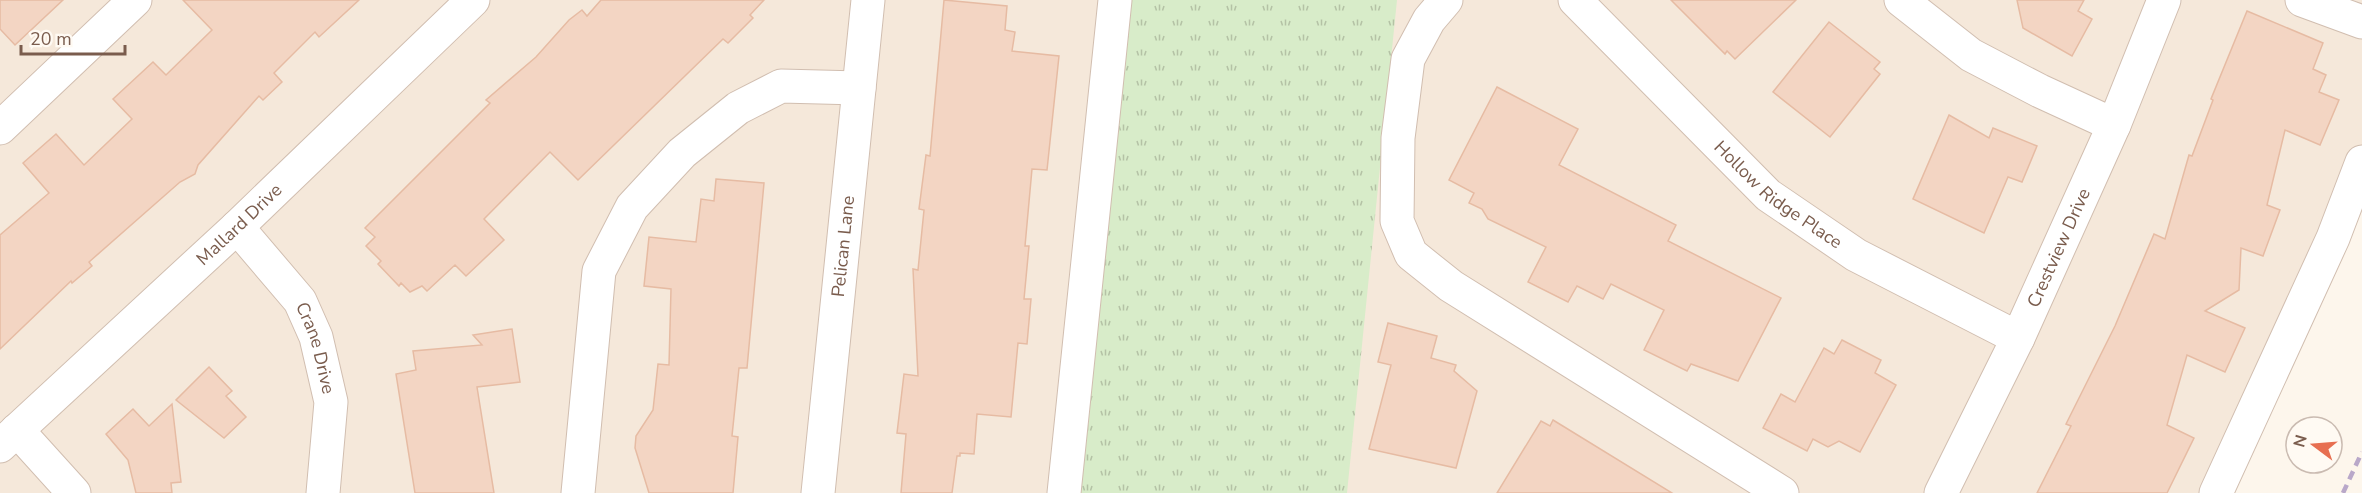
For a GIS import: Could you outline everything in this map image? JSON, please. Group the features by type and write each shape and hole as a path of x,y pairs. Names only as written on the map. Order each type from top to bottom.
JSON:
{"street":[{"path":"0,128 135,0"},
{"name":"Mallard Drive","path":"6,438 237,226 473,0"},
{"name":"Pelican Lane","path":"818,493 868,0"},
{"path":"1064,493 1114,0"},
{"path":"1446,0 1429,20 1408,59 1398,138 1397,221 1411,254 1451,286 1782,493"},
{"name":"Hollow Ridge Place","path":"1575,0 1767,195 1856,255 2018,338"},
{"path":"1901,0 1971,55 2040,91 2114,125"},
{"name":"Crestview Drive","path":"1941,493 2018,338 2114,125 2164,0"},
{"path":"2302,0 2362,22"},
{"path":"578,493 599,271 632,207 682,153 738,108 781,86 859,88"},
{"path":"2216,493 2333,238 2362,162"},
{"name":"Crane Drive","path":"237,226 300,301 316,337 331,402 323,493"},
{"path":"6,438 74,493"}],"shaded area":[{"path":"0,0 1130,0 1080,493 0,493"},
{"path":"1392,0 2362,0 2362,211 2228,493 1342,493"}],"green space":[{"path":"1130,0 1397,0 1347,493 1080,493"}],"building":[{"path":"0,0 63,0 15,45 0,29"},
{"path":"183,0 359,0 319,37 315,32 274,73 282,82 263,100 259,96 198,165 195,174 180,182 89,262 92,266 72,283 71,281 0,349 0,235 49,193 23,163 56,134 84,165 132,119 113,99 153,62 166,75 212,30"},
{"path":"601,0 764,0 750,15 753,18 728,43 723,39 578,180 550,152 484,219 504,240 466,276 455,265 427,291 422,286 410,292 401,283 399,286 378,264 381,261 366,246 375,237 365,228 490,103 486,100 536,57 569,20 582,10 587,16"},
{"path":"944,0 1007,6 1005,30 1015,32 1012,51 1059,56 1047,170 1032,169 1025,246 1029,246 1024,299 1031,299 1027,344 1018,343 1011,417 977,414 974,454 960,453 960,456 957,456 952,493 901,493 906,434 897,433 904,374 918,376 913,269 918,270 924,210 919,209 926,155 930,156"},
{"path":"1671,0 1796,0 1735,59 1727,51 1725,54"},
{"path":"2017,0 2084,0 2078,11 2092,19 2072,56 2023,28"},
{"path":"2247,11 2323,43 2313,69 2326,75 2319,92 2339,100 2320,145 2285,130 2267,205 2280,210 2263,256 2241,248 2239,290 2205,311 2245,328 2225,372 2187,355 2167,425 2194,438 2167,493 2037,493 2071,426 2066,424 2115,326 2154,234 2165,239 2189,155 2192,156 2213,100 2211,99"},
{"path":"1829,22 1880,62 1874,69 1880,74 1830,137 1773,92"},
{"path":"1497,87 1578,129 1559,165 1676,225 1668,241 1781,298 1738,381 1691,364 1687,371 1644,350 1664,310 1611,284 1603,299 1577,286 1568,302 1528,282 1546,247 1488,219 1482,209 1469,203 1474,193 1449,180"},
{"path":"1949,115 1989,138 1993,128 2037,146 2022,182 2008,177 1984,233 1913,199"},
{"path":"716,179 764,183 747,368 739,368 732,436 738,437 733,493 649,493 635,448 636,436 653,410 658,364 669,365 671,289 644,286 649,237 696,242 701,199 714,201"},
{"path":"1388,323 1437,336 1431,358 1456,365 1454,371 1477,391 1456,468 1369,449 1391,365 1378,362"},
{"path":"512,329 520,382 477,387 494,493 415,493 396,374 416,370 413,351 482,345 473,335"},
{"path":"1842,340 1881,360 1875,373 1896,385 1860,452 1839,441 1828,447 1813,439 1807,451 1763,428 1781,394 1795,402 1824,348 1834,354"},
{"path":"209,367 232,391 226,396 246,417 224,438 176,400"},
{"path":"172,404 181,482 171,483 172,493 136,493 128,460 106,434 133,409 149,426"},
{"path":"1553,420 1672,493 1497,493 1541,421 1550,426"}],"railway":[{"path":"2343,493 2362,452"}]}
